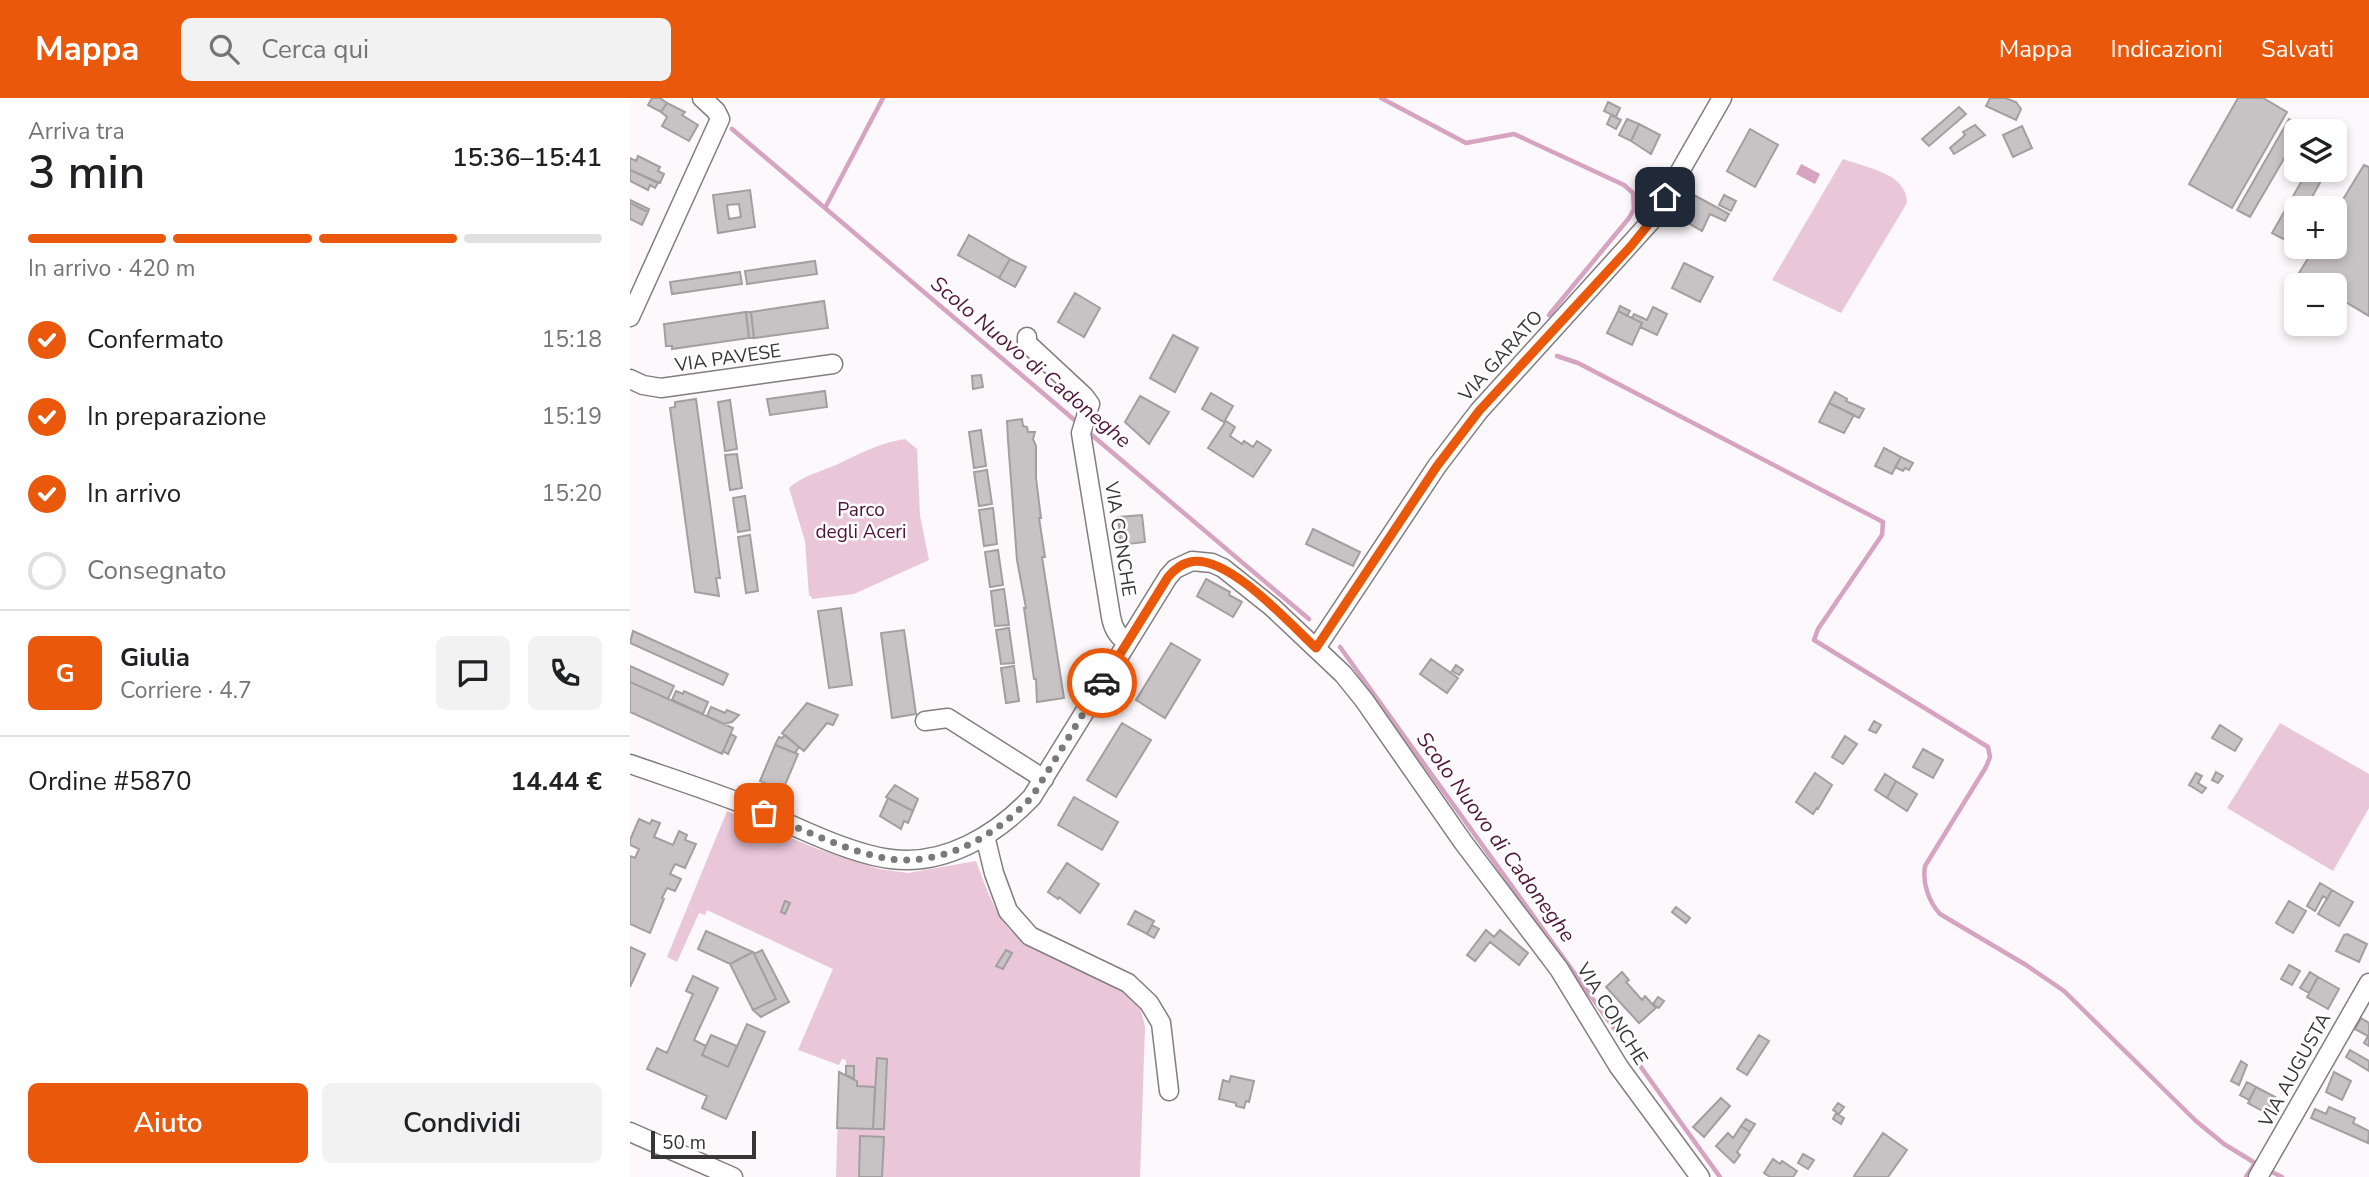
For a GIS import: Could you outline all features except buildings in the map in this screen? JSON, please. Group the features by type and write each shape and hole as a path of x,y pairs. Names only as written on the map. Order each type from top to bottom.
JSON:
{"street":[{"path":"630,317 720,119 716,111 702,98"},
{"name":"VIA GARATO","path":"1316,648 1437,466 1479,411 1652,220 1722,98"},
{"name":"VIA CONCHE","path":"1027,337 1027,343 1090,404 1083,425 1111,617 1113,628 1121,639 1128,642"},
{"name":"VIA PAVESE","path":"630,379 643,385 661,388 833,364"},
{"name":"VIA CONCHE","path":"630,764 746,805 877,857 907,860 953,852 985,836 1019,811 1044,779 1168,577 1184,564 1201,561 1223,568 1316,648 1364,700 1463,842 1559,969 1619,1067 1700,1177"},
{"path":"925,721 948,718 1044,779"},
{"path":"985,836 994,873 1008,911 1030,936 1128,983 1149,1003 1161,1023 1169,1091"},
{"name":"VIA AUGUSTA","path":"2262,1169 2369,983"},
{"path":"630,1132 733,1177"}],"green space":[{"path":"1843,159 1893,178 1905,193 1907,203 1841,313 1772,280"},
{"name":"Parco degli Aceri","path":"905,439 917,449 920,516 929,560 854,594 812,599 809,596 805,541 789,488 806,477 871,449"},
{"path":"2280,723 2369,774 2369,808 2333,871 2227,808"},
{"path":"727,811 815,848 879,869 908,873 976,861 994,906 1010,930 1130,995 1140,1007 1145,1026 1140,1177 836,1177 839,1072 846,1075 846,1060 842,1059 839,1065 798,1050 833,969 707,910 705,915 699,913 677,962 667,957"}],"shaded area":[{"path":"1801,164 1820,174 1815,184 1796,174"}],"waterway":[{"path":"825,208 883,98"},
{"path":"1381,98 1466,143 1514,134 1624,185 1633,193 1634,209 1629,218 1549,315"},
{"name":"Scolo Nuovo di Cadoneghe","path":"732,129 1078,423"},
{"path":"1557,356 1578,363 1883,522 1882,535 1818,629 1814,640 1988,747 1990,757 1986,767 1925,866 1927,892 1933,904 1940,914 2064,991 2196,1121 2224,1144 2255,1163"},
{"name":"Scolo Nuovo di Cadoneghe","path":"1087,431 1309,619"},
{"name":"Scolo Nuovo di Cadoneghe","path":"1340,647 1626,1045"},
{"name":"Scolo Nuovo di Cadoneghe","path":"1638,1063 1720,1177"},
{"name":"Scolo Nuovo di Cadoneghe","path":"2246,1177 2255,1163 2258,1164"},
{"name":"Scolo Nuovo di Cadoneghe","path":"2268,1170 2282,1177"}],"way so far":[{"path":"764,813 877,857 907,860 953,852 985,836 1019,811 1032,797 1102,683"}],"route":[{"path":"1102,683 1168,577 1175,569 1192,561 1212,563 1236,577 1316,648 1437,466 1479,411 1631,246 1652,220 1665,197"}]}
